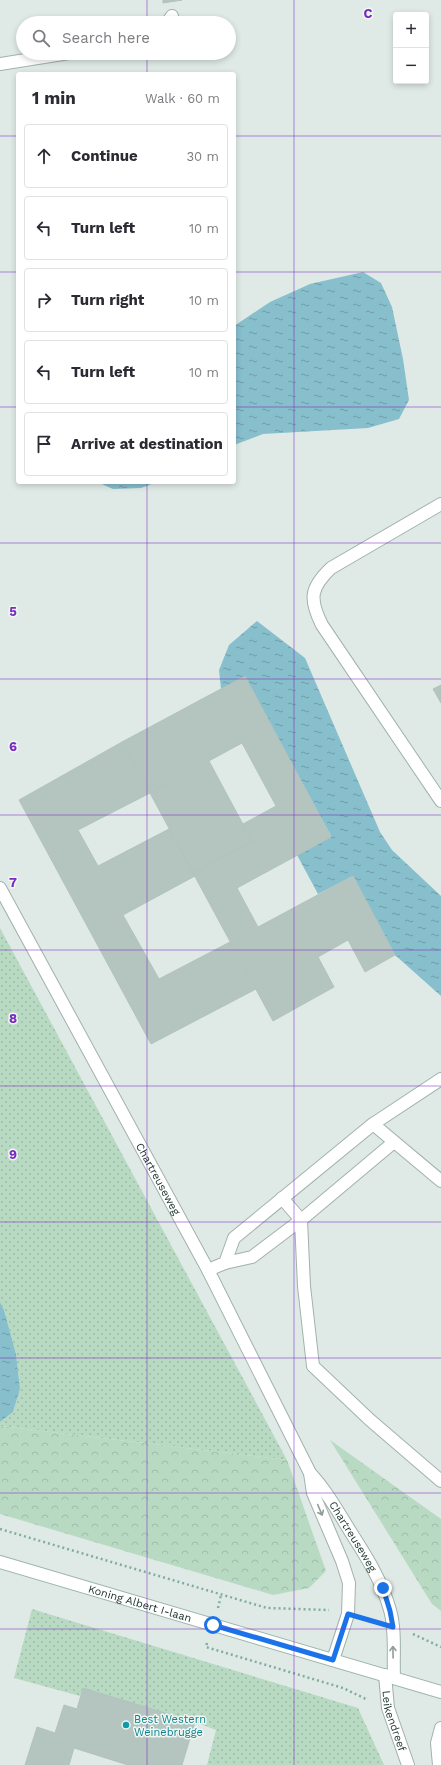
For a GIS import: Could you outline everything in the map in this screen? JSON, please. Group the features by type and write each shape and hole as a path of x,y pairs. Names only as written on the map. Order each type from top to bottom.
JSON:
{"street":[{"path":"0,64 25,60"},
{"path":"441,504 331,568 318,581 313,595 314,610 322,625 441,801"},
{"name":"Chartreuseweg","path":"0,888 208,1270 310,1473 323,1487 366,1557 383,1588 393,1627 390,1676"},
{"path":"225,1263 234,1238 373,1124 441,1079"},
{"path":"373,1124 441,1181"},
{"path":"208,1270 225,1263 252,1257 301,1220 394,1142"},
{"path":"282,1198 301,1220 304,1286 313,1366 370,1420 441,1481"},
{"name":"Chartreuseweg","path":"310,1473 313,1493 342,1561 349,1583 348,1614 333,1660"},
{"name":"Koning Albert I-laan","path":"0,1562 441,1692"},
{"name":"Leikendreef","path":"390,1676 388,1708 408,1765"},
{"path":"439,1765 437,1743 441,1728"}],"path":[{"path":"0,1529 267,1608 335,1611"},
{"path":"407,1632 441,1647"},
{"path":"206,1647 343,1688 388,1708"}],"green space":[{"path":"0,928 287,1460 0,1426 0,1422 13,1412 20,1389 16,1354 4,1310 0,1302"},
{"path":"0,1426 287,1460 326,1571 309,1588 273,1595 0,1514"},
{"path":"330,1440 441,1519 441,1611 432,1604"},
{"path":"32,1609 358,1708 384,1765 207,1765 216,1730 195,1722 83,1688 80,1696 14,1678"}],"water":[{"path":"363,272 381,283 392,307 403,359 409,400 399,419 368,428 263,434 236,444 236,325 270,302 310,284"},
{"path":"102,484 152,484 141,488 113,489"},
{"path":"257,621 305,658 380,832 392,850 441,896 441,996 395,955 353,876 318,894 297,855 331,836 245,677 221,689 219,670 229,645"},
{"path":"0,1302 4,1310 16,1354 20,1389 13,1412 0,1422"}],"building":[{"path":"163,0 182,0 163,3"},
{"path":"245,676 331,837 237,888 258,927 353,876 395,955 365,972 348,940 318,957 334,987 273,1021 193,873 252,841 243,824 276,806 242,743 150,793 122,742"},
{"path":"441,685 441,703 433,689"},
{"path":"122,742 150,793 78,830 98,866 169,829 195,876 123,915 159,979 230,942 256,989 151,1044 19,800"},
{"path":"209,761 252,841 193,873 150,793"},
{"name":"Best Western Weinebrugge","path":"83,1688 195,1722 182,1765 128,1765 74,1748 69,1765 25,1765 37,1727 55,1733 64,1705 77,1709"}],"place":[{"name":"Best Western Weinebrugge","path":"126,1725"}],"route":[{"path":"213,1625 333,1660 348,1614 393,1627 383,1588"}]}
